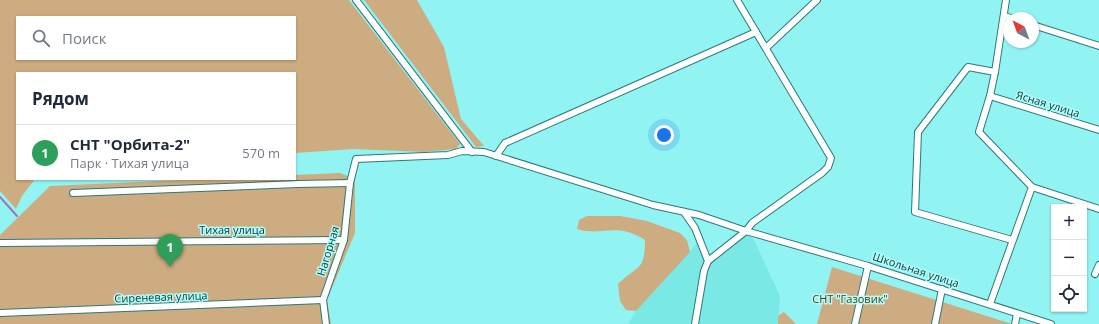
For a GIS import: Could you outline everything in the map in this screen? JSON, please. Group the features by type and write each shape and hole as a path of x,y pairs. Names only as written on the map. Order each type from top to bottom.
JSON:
{"street":[{"path":"356,0 472,152"},
{"path":"695,324 704,271 708,261 746,231 752,223 822,174 828,167 831,158 737,0"},
{"path":"766,48 817,0"},
{"path":"1004,12 1006,0"},
{"path":"1003,22 990,96 979,132 1032,187 1099,209"},
{"path":"1039,27 1099,46"},
{"path":"496,156 505,144 756,32"},
{"path":"995,72 968,67 918,132 915,212 1012,240"},
{"name":"Ясная улица","path":"990,96 1099,130"},
{"name":"Школьная улица","path":"356,159 440,155 462,151 484,152 653,206 684,212 868,266 1051,324"},
{"name":"Нагорная","path":"326,324 323,300 344,240 350,183 356,159"},
{"path":"73,193 350,183"},
{"path":"990,304 1032,187"},
{"path":"684,212 695,228 708,261"},
{"name":"Тихая улица","path":"0,243 344,240"},
{"path":"855,324 868,266"},
{"path":"1095,274 1099,266"},
{"path":"935,324 942,289"},
{"name":"Сиреневая улица","path":"0,313 323,300"},
{"path":"1015,324 1017,314"}],"shaded area":[{"path":"746,231 754,240 780,296 778,324 628,324 636,311 700,240 708,261"}],"green space":[{"path":"0,0 349,0 460,144 456,149 424,152 353,149 296,153 296,72 16,72 16,180 34,180 22,196 16,209 0,191"},
{"path":"364,0 417,0 444,47 461,119 484,146 476,147"},
{"path":"340,173 355,179 355,233 327,300 331,324 0,324 0,235 50,186 182,180 296,180 296,175"},
{"path":"587,216 620,216 647,221 680,233 687,240 690,252 636,311 626,310 620,301 618,284 639,267 645,250 645,240 626,231 586,231 577,229 579,220"},
{"name":"СНТ \"Газовик\"","path":"832,267 1012,324 817,324"},
{"path":"784,312 796,324 778,324 778,316"}],"waterway":[{"path":"0,197 17,216"}],"place":[{"name":"СНТ \"Орбита-2\"","path":"170,267"}]}
